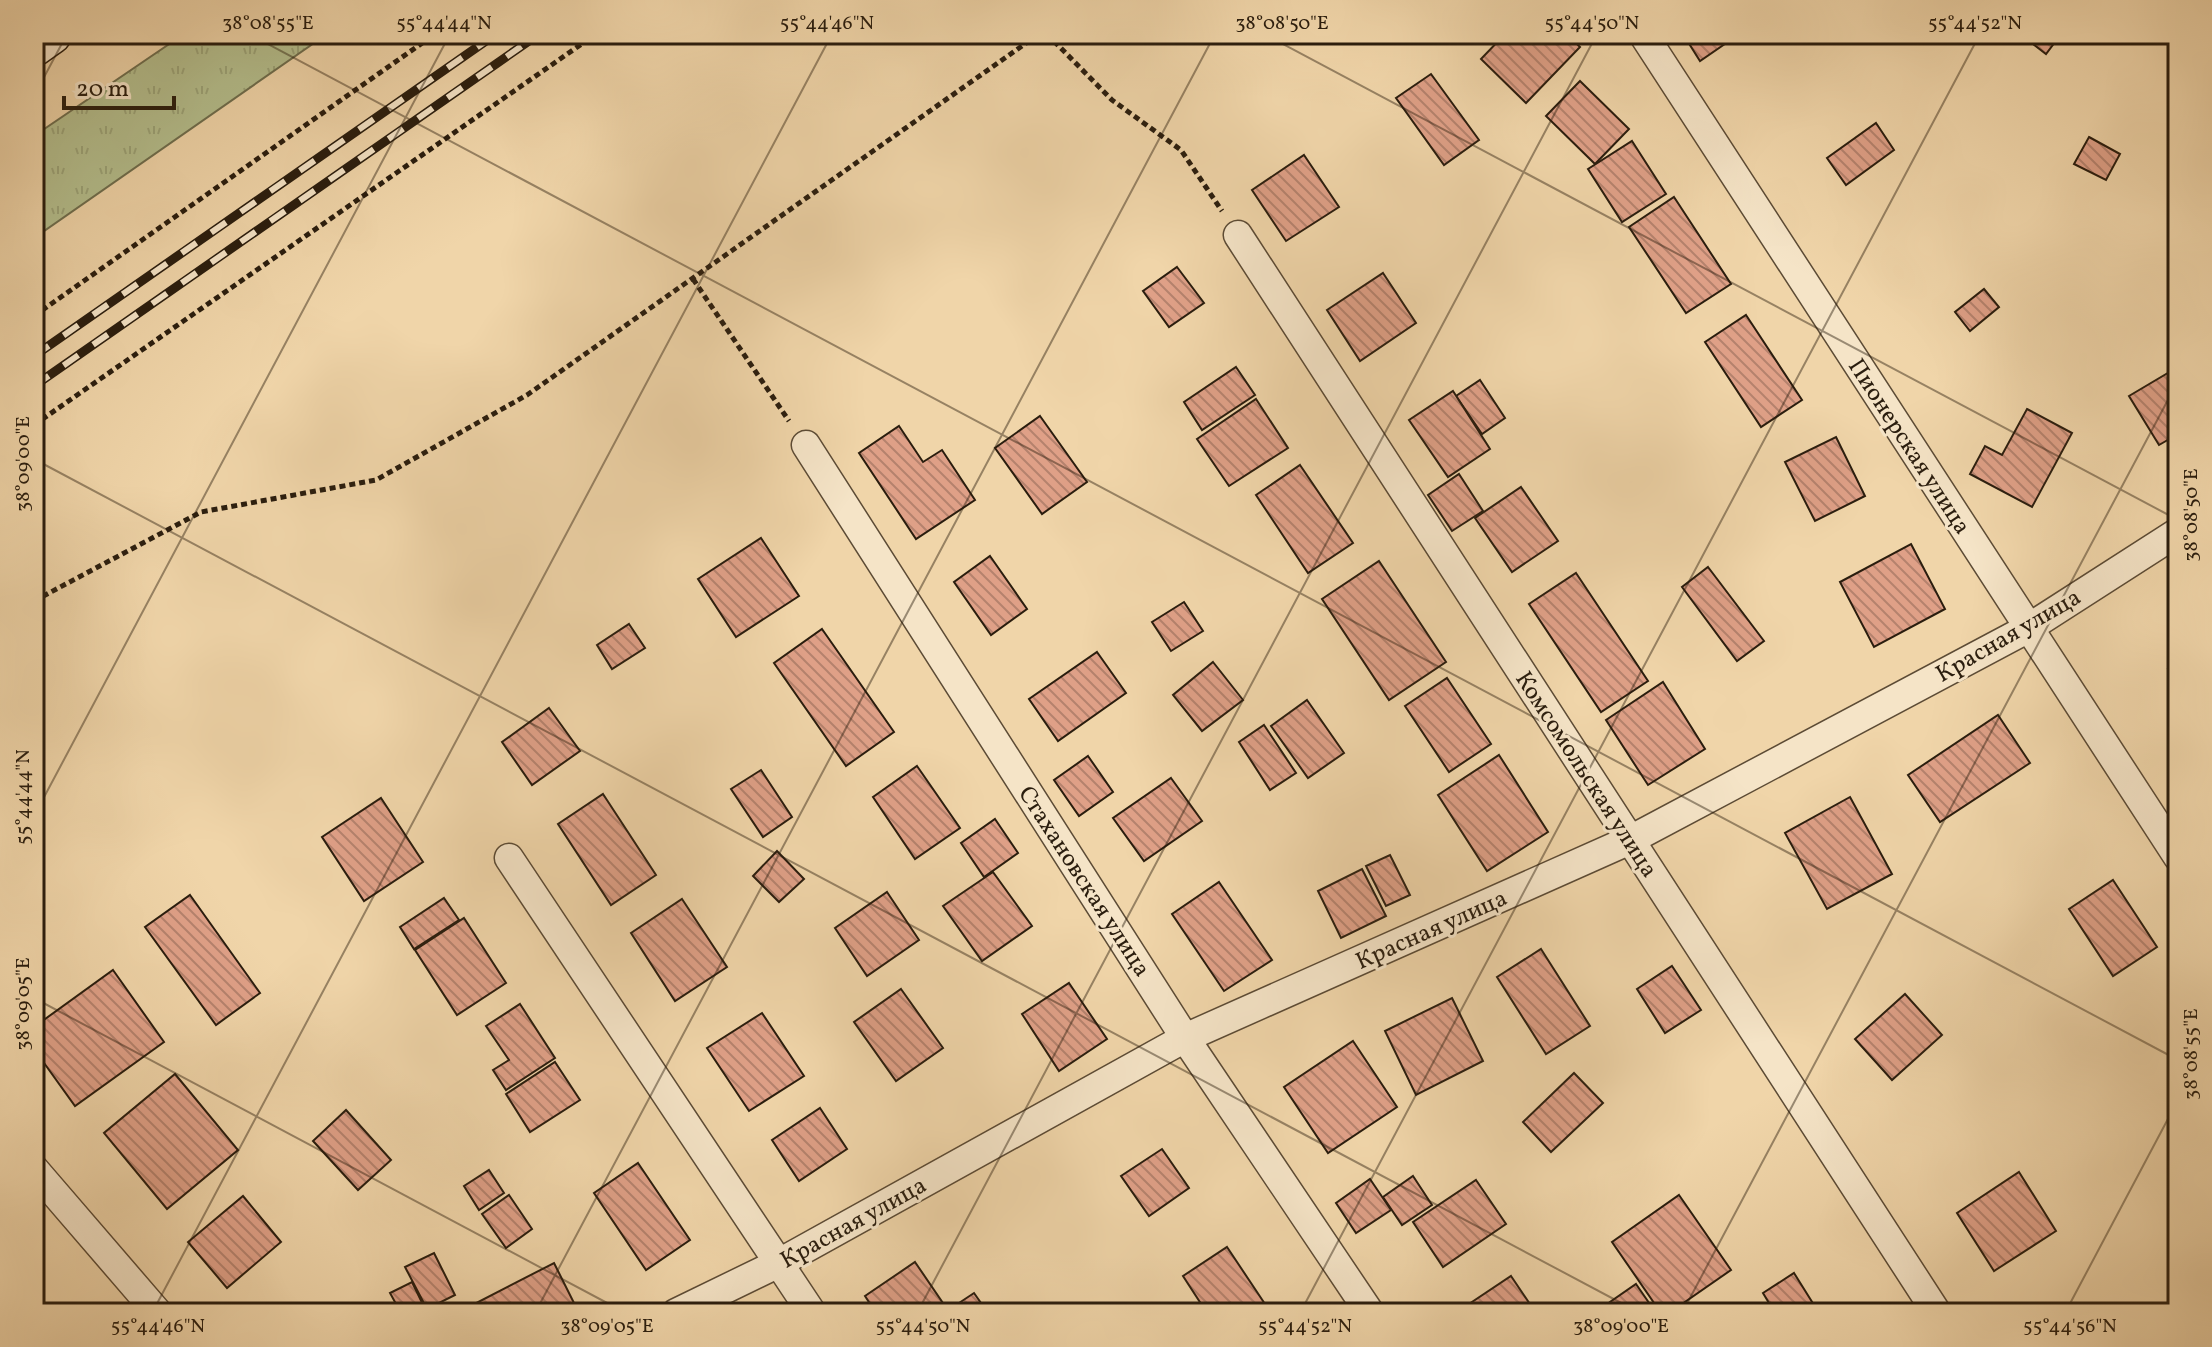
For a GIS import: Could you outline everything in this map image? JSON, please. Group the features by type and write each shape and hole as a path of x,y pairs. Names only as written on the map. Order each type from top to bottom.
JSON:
{"main road":[{"path":"34,46 51,34"}],"street":[{"name":"Пионерская улица","path":"1643,34 2178,857"},
{"name":"Комсомольская улица","path":"1238,235 1937,1313"},
{"name":"Стахановская улица","path":"806,445 1185,1038 1370,1313"},
{"name":"Красная улица","path":"676,1313 779,1263 1185,1038 1630,840 2027,629 2178,532"},
{"path":"509,858 812,1313"},
{"path":"34,1169 158,1313"}],"path":[{"path":"34,316 435,34"},
{"path":"34,425 596,34"},
{"path":"34,601 201,512 376,480 527,395 1039,34"},
{"path":"1047,34 1112,100 1181,150 1238,235"},
{"path":"693,279 806,445"}],"green space":[{"path":"184,34 327,34 34,238 34,136"}],"building":[{"path":"1505,34 1567,34 1580,47 1526,103 1481,59"},
{"path":"1683,34 1733,34 1735,37 1700,61"},
{"path":"2020,34 2061,34 2046,54"},
{"path":"1431,74 1479,140 1444,165 1396,98"},
{"path":"1580,81 1629,129 1595,164 1546,116"},
{"path":"1876,123 1894,150 1846,185 1827,158"},
{"path":"2089,137 2120,154 2106,180 2074,164"},
{"path":"1632,141 1666,194 1622,222 1588,169"},
{"path":"1304,155 1339,207 1286,241 1252,190"},
{"path":"1674,197 1731,284 1686,313 1629,227"},
{"path":"1177,267 1204,303 1169,327 1143,291"},
{"path":"1383,273 1416,323 1360,361 1327,310"},
{"path":"1984,289 1999,307 1970,331 1955,312"},
{"path":"1746,315 1802,400 1761,427 1705,342"},
{"path":"1236,367 1255,395 1202,430 1184,402"},
{"path":"2178,367 2178,434 2159,445 2129,396"},
{"path":"1480,380 1505,418 1482,434 1456,396"},
{"path":"1453,391 1490,449 1448,477 1409,420"},
{"path":"1256,399 1288,448 1229,486 1197,439"},
{"path":"2027,409 2072,433 2032,507 1970,474 1985,446 2002,455"},
{"path":"1040,416 1087,482 1042,514 995,448"},
{"path":"899,426 923,462 942,450 975,500 916,539 859,453"},
{"path":"1836,437 1865,496 1815,521 1785,462"},
{"path":"1300,465 1353,543 1308,573 1256,495"},
{"path":"1459,474 1483,511 1452,531 1428,495"},
{"path":"1521,487 1558,541 1512,572 1475,518"},
{"path":"761,538 799,596 736,637 698,579"},
{"path":"1911,544 1945,609 1874,647 1840,582"},
{"path":"990,556 1027,609 991,635 954,582"},
{"path":"1379,561 1446,662 1389,700 1322,599"},
{"path":"1708,567 1764,641 1737,661 1682,587"},
{"path":"1576,573 1648,681 1601,712 1529,604"},
{"path":"1184,602 1203,631 1171,651 1152,622"},
{"path":"629,624 645,648 612,669 597,645"},
{"path":"822,629 894,732 846,766 774,663"},
{"path":"1097,652 1126,693 1058,741 1029,699"},
{"path":"1213,662 1243,700 1202,731 1173,695"},
{"path":"2178,663 2178,687 2168,669"},
{"path":"1447,678 1491,744 1449,772 1405,706"},
{"path":"1663,682 1705,749 1648,785 1606,720"},
{"path":"1307,700 1344,753 1308,778 1271,726"},
{"path":"549,708 580,751 532,785 502,742"},
{"path":"1998,715 2030,763 1940,822 1908,775"},
{"path":"1264,725 1296,773 1270,790 1239,742"},
{"path":"1499,755 1548,832 1487,871 1438,795"},
{"path":"1088,756 1113,792 1079,816 1054,780"},
{"path":"917,766 960,828 915,859 873,797"},
{"path":"761,770 792,817 763,837 731,789"},
{"path":"1171,778 1202,821 1144,861 1113,818"},
{"path":"603,794 656,875 611,905 558,824"},
{"path":"1850,797 1892,874 1827,909 1785,833"},
{"path":"381,798 423,862 364,901 322,837"},
{"path":"995,819 1018,853 984,877 961,843"},
{"path":"777,851 804,879 779,902 753,876"},
{"path":"1390,855 1410,895 1386,906 1366,866"},
{"path":"1362,869 1386,916 1341,938 1318,891"},
{"path":"993,872 1032,926 982,961 943,906"},
{"path":"2113,880 2157,947 2113,976 2069,909"},
{"path":"1219,882 1272,960 1224,991 1172,914"},
{"path":"887,892 919,940 867,976 835,928"},
{"path":"190,895 260,993 216,1025 145,927"},
{"path":"444,898 459,920 414,949 400,927"},
{"path":"682,899 727,967 675,1001 631,933"},
{"path":"464,918 506,983 457,1015 415,950"},
{"path":"1541,949 1590,1026 1546,1054 1497,977"},
{"path":"1672,966 1701,1010 1665,1033 1637,989"},
{"path":"113,970 164,1042 75,1106 34,1049 34,1027"},
{"path":"1069,983 1107,1039 1059,1071 1022,1014"},
{"path":"901,989 943,1048 896,1081 854,1022"},
{"path":"1905,994 1942,1035 1892,1080 1855,1039"},
{"path":"1452,998 1483,1061 1416,1095 1385,1031"},
{"path":"520,1004 555,1058 506,1090 493,1070 509,1060 486,1026"},
{"path":"762,1013 804,1076 749,1111 707,1048"},
{"path":"1353,1041 1397,1107 1328,1153 1284,1087"},
{"path":"555,1062 580,1100 530,1132 506,1094"},
{"path":"1574,1073 1603,1103 1551,1152 1523,1122"},
{"path":"175,1074 238,1150 167,1209 104,1133"},
{"path":"820,1108 847,1149 799,1181 772,1140"},
{"path":"346,1110 391,1160 358,1190 313,1141"},
{"path":"1162,1149 1189,1188 1149,1216 1121,1176"},
{"path":"638,1163 690,1240 646,1270 594,1193"},
{"path":"489,1170 504,1193 479,1210 464,1186"},
{"path":"2019,1172 2056,1231 1994,1271 1957,1213"},
{"path":"1413,1176 1432,1205 1402,1225 1383,1197"},
{"path":"1370,1179 1391,1210 1356,1233 1336,1203"},
{"path":"1476,1180 1506,1224 1443,1267 1413,1222"},
{"path":"509,1195 532,1229 506,1248 482,1214"},
{"path":"1679,1195 1731,1270 1669,1313 1661,1313 1612,1242"},
{"path":"243,1196 281,1242 227,1288 188,1242"},
{"path":"1227,1247 1271,1313 1207,1313 1183,1276"},
{"path":"434,1253 455,1295 427,1309 405,1267"},
{"path":"915,1262 947,1309 941,1313 876,1313 865,1296"},
{"path":"554,1263 579,1313 457,1313"},
{"path":"1794,1273 1819,1313 1775,1313 1763,1293"},
{"path":"1511,1276 1536,1313 1471,1313 1466,1306"},
{"path":"412,1282 427,1313 401,1313 390,1293"},
{"path":"1636,1284 1656,1313 1619,1313 1610,1302"},
{"path":"974,1293 988,1313 944,1313"}],"railway":[{"path":"34,356 496,34"},
{"path":"34,386 539,34"}]}
